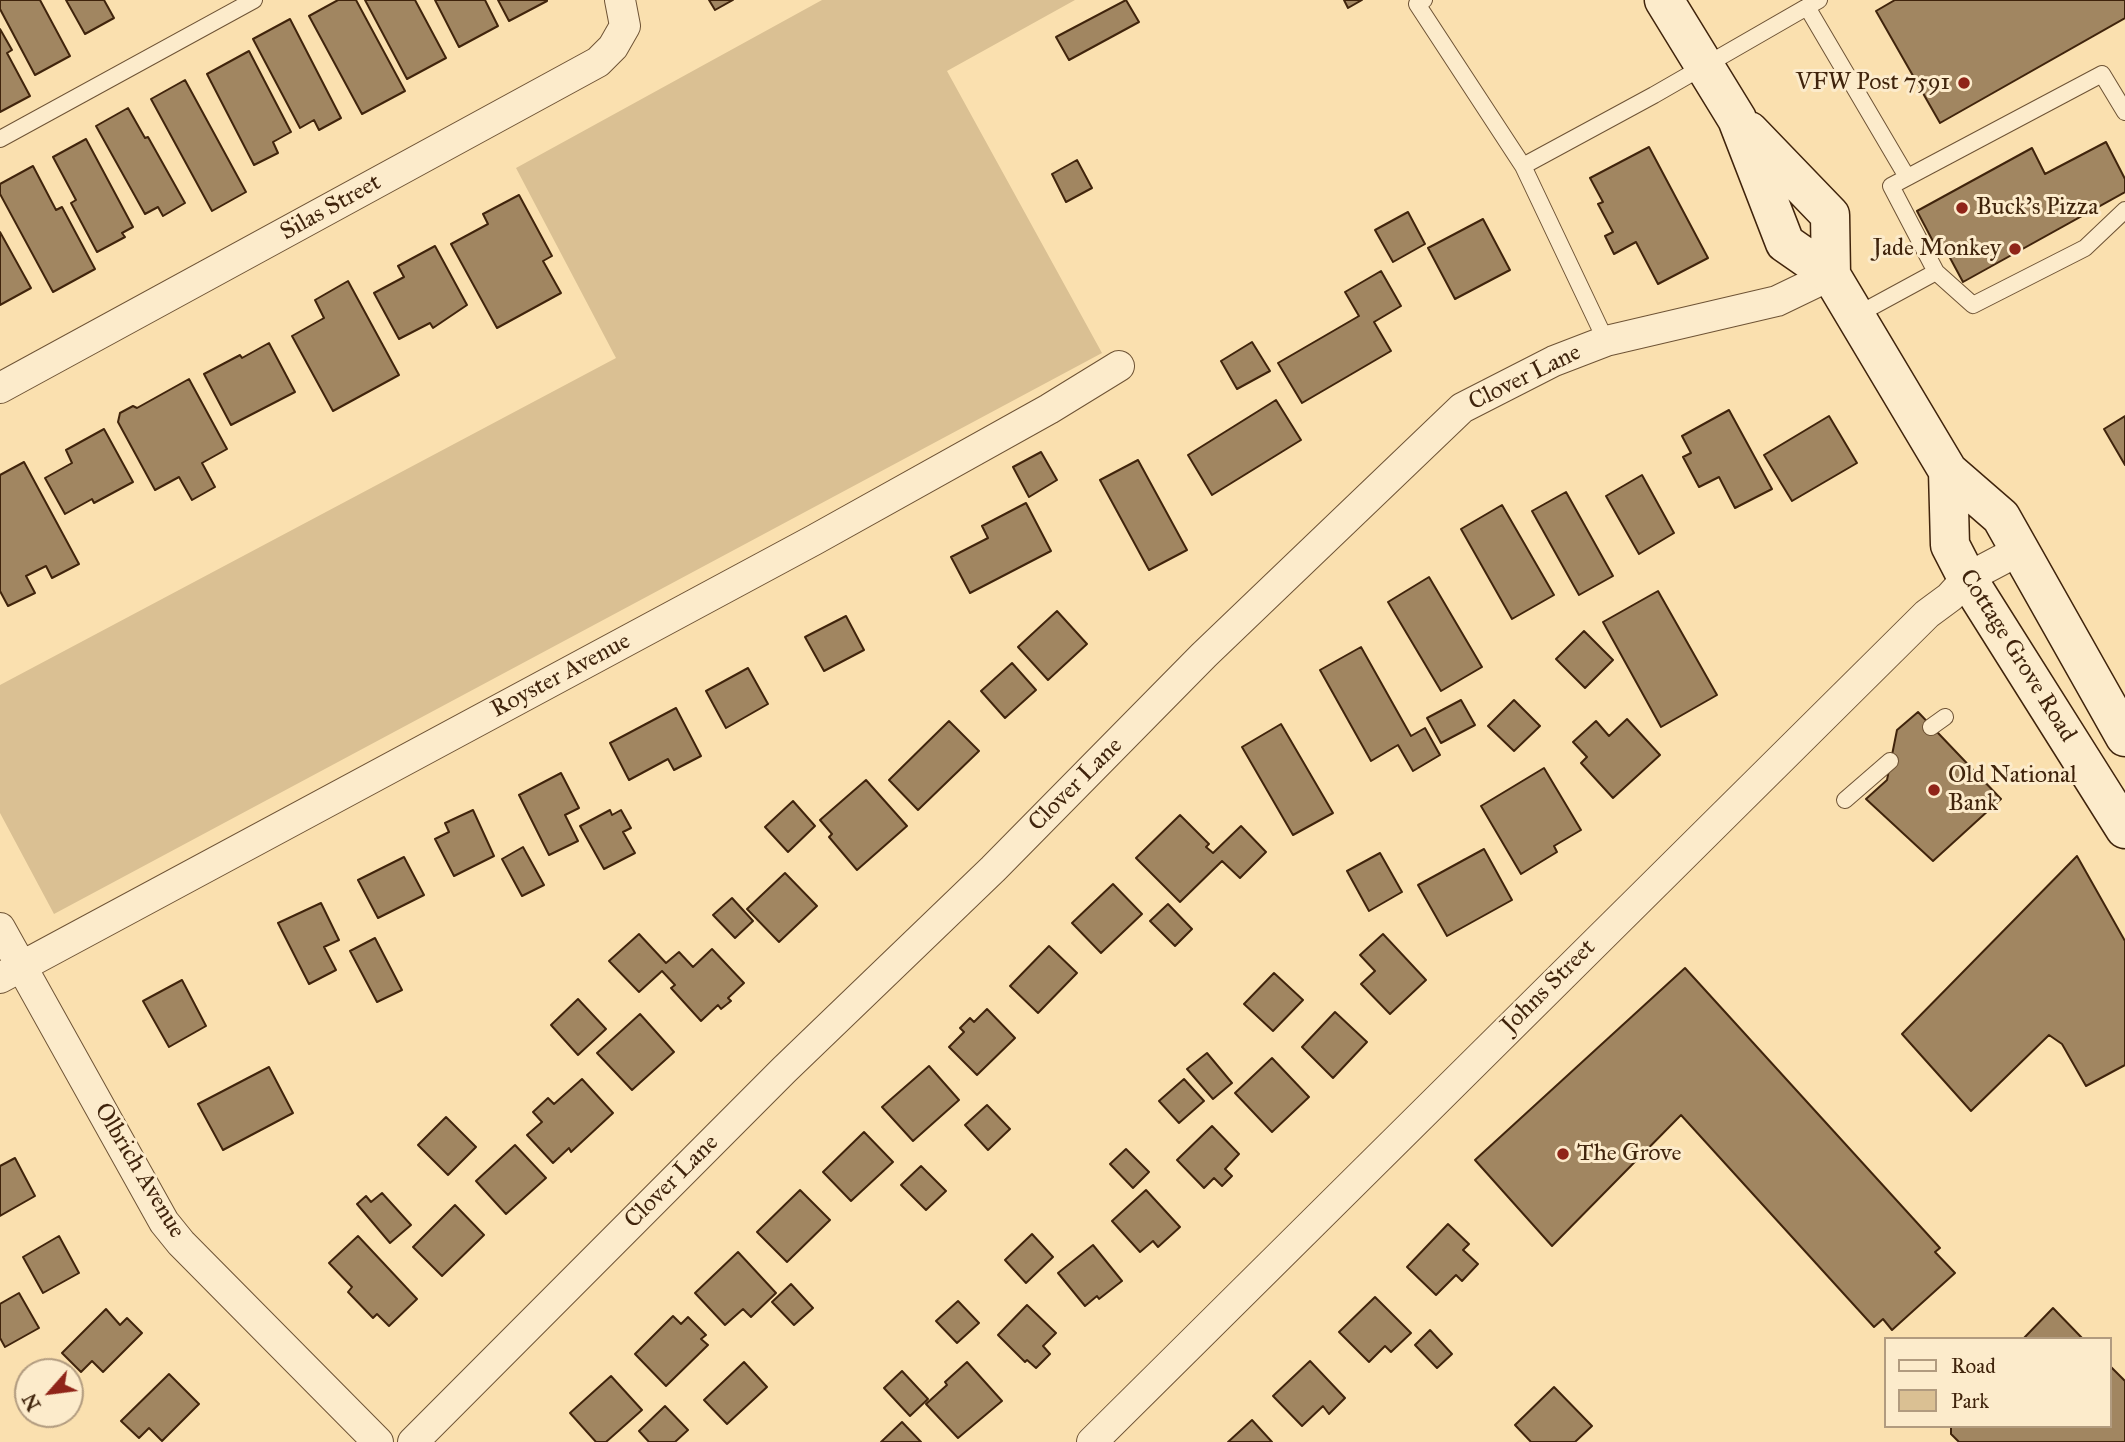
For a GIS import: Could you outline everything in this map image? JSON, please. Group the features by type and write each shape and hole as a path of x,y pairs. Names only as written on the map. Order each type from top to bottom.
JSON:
{"street":[{"name":"Silas Street","path":"0,388 598,62 613,47 625,26 620,0"},
{"name":"Cottage Grove Road","path":"1664,0 1737,119 1830,215 1831,275 1948,471 2000,517 2125,737"},
{"name":"Clover Lane","path":"413,1442 784,1070 993,869 1204,656 1462,408 1555,360 1606,341 1777,301 1831,275"},
{"name":"Royster Avenue","path":"11,973 814,540 1049,409 1119,366"},
{"name":"Cottage Grove Road","path":"1948,471 1950,545 1967,578 2125,829"},
{"name":"Johns Street","path":"1092,1442 1927,614 1950,597 1967,578 2020,550"},
{"name":"Olbrich Avenue","path":"0,928 11,973 164,1222 181,1243 379,1442"}],"lane":[{"path":"0,139 254,0"},
{"path":"1424,0 1417,4 1523,166 1606,341"},
{"path":"1523,166 1813,4 1907,177"},
{"path":"2125,112 2102,74 1891,186 1936,272 1973,305 2085,248 2125,210"},
{"path":"1855,316 1936,272"},
{"path":"1931,727 1945,717"},
{"path":"1845,800 1890,761"}],"green space":[{"path":"822,0 1075,0 947,71 1102,353 54,914 0,813 0,685 616,358 516,168"}],"building":[{"path":"0,0 40,0 70,56 35,75 0,9"},
{"path":"66,0 104,0 114,18 85,34"},
{"path":"338,0 356,0 405,91 362,114 309,16"},
{"path":"365,0 415,0 446,58 407,79"},
{"path":"435,0 485,0 498,26 459,47"},
{"path":"498,0 547,0 547,1 509,21"},
{"path":"709,0 733,0 715,10"},
{"path":"1126,0 1139,22 1069,60 1056,37"},
{"path":"1344,0 1362,0 1348,8"},
{"name":"VFW Post 7591","path":"1895,0 2125,0 2125,18 1940,123 1876,11"},
{"path":"290,19 341,118 319,130 314,120 300,128 253,39"},
{"path":"0,29 12,50 7,53 30,96 0,112"},
{"path":"249,51 291,132 273,142 278,153 254,165 207,74"},
{"path":"185,80 246,192 212,211 151,99"},
{"path":"128,108 145,138 148,137 185,203 163,216 158,207 145,214 96,126"},
{"path":"86,139 133,227 122,233 125,237 97,252 71,203 76,200 53,157"},
{"path":"2106,142 2125,179 2125,192 1963,282 1942,243 1936,247 1917,211 2032,148 2045,174"},
{"path":"1649,147 1708,258 1658,284 1636,242 1614,254 1605,236 1613,232 1598,204 1603,202 1590,178"},
{"path":"1077,160 1092,188 1066,202 1052,174"},
{"path":"33,166 56,210 62,207 95,269 53,292 0,194 0,184"},
{"path":"519,195 552,256 543,261 561,293 497,328 451,244 488,224 483,214"},
{"path":"1408,212 1425,244 1393,262 1375,230"},
{"path":"1483,219 1510,270 1455,299 1428,248"},
{"path":"0,232 31,288 0,305"},
{"path":"435,246 467,305 433,328 430,323 399,339 374,293 404,277 398,266"},
{"path":"1381,271 1401,306 1374,322 1391,351 1302,403 1278,363 1359,316 1345,292"},
{"path":"348,281 399,375 333,411 292,336 324,318 315,300"},
{"path":"1252,342 1270,371 1237,389 1221,361"},
{"path":"269,343 295,392 231,425 204,374"},
{"path":"189,379 227,449 202,463 215,487 192,500 179,477 155,490 118,422 120,413 133,406 137,408"},
{"path":"1276,400 1301,440 1212,495 1188,455"},
{"path":"1729,410 1772,489 1735,508 1719,477 1699,487 1683,457 1691,453 1682,436"},
{"path":"1829,416 1857,463 1792,501 1764,455"},
{"path":"2125,416 2125,465 2104,429"},
{"path":"104,429 133,482 94,503 92,499 65,514 45,478 72,463 66,450"},
{"path":"1041,452 1057,480 1029,497 1013,467"},
{"path":"1138,460 1187,550 1149,570 1100,480"},
{"path":"24,462 79,564 52,578 46,566 26,576 35,593 8,606 0,591 0,475"},
{"path":"1642,475 1674,533 1639,554 1606,496"},
{"path":"1566,492 1613,576 1579,595 1532,511"},
{"path":"1026,503 1051,551 970,593 951,557 988,538 982,526"},
{"path":"1502,505 1554,595 1512,619 1461,529"},
{"path":"1429,577 1482,667 1441,691 1388,602"},
{"path":"1658,591 1717,695 1661,727 1603,622"},
{"path":"1057,611 1087,644 1048,680 1018,647"},
{"path":"846,616 864,650 824,671 805,637"},
{"path":"1584,631 1613,660 1585,688 1556,659"},
{"path":"1361,647 1411,736 1425,728 1440,755 1413,771 1398,745 1371,761 1320,670"},
{"path":"1012,663 1036,690 1005,718 981,691"},
{"path":"748,668 768,704 726,728 706,691"},
{"path":"1461,700 1475,725 1441,743 1427,718"},
{"path":"1514,700 1540,726 1514,751 1488,726"},
{"path":"676,708 701,756 674,770 668,759 629,780 610,743"},
{"name":"Old National Bank","path":"1918,712 2001,799 1933,861 1866,799 1887,780 1897,730"},
{"path":"1627,719 1660,755 1613,798 1581,763 1587,757 1573,742 1596,721 1609,736"},
{"path":"949,721 979,751 918,810 889,780"},
{"path":"1281,724 1333,813 1293,835 1242,747"},
{"path":"1544,768 1581,830 1554,846 1557,852 1521,874 1481,806"},
{"path":"561,773 579,808 565,815 578,841 549,855 519,795"},
{"path":"866,780 907,826 857,870 829,837 832,834 820,820"},
{"path":"793,801 815,826 788,852 765,827"},
{"path":"473,810 494,856 454,876 435,839 449,832 445,823"},
{"path":"610,810 612,815 621,810 631,828 623,832 635,853 604,869 580,826"},
{"path":"1180,815 1209,844 1206,847 1213,853 1241,826 1266,852 1240,878 1222,861 1180,902 1136,858"},
{"path":"523,847 544,885 522,896 502,859"},
{"path":"1484,849 1512,900 1447,936 1418,885"},
{"path":"1380,853 1402,892 1369,911 1347,871"},
{"path":"2077,856 2125,941 2125,1065 2086,1086 2062,1044 2049,1035 1971,1111 1902,1034"},
{"path":"404,857 424,895 378,918 358,880"},
{"path":"785,873 817,906 779,942 747,909"},
{"path":"1113,884 1142,914 1101,953 1072,923"},
{"path":"732,898 753,921 735,938 713,915"},
{"path":"321,903 339,940 324,947 336,970 309,984 278,923"},
{"path":"1168,904 1192,929 1175,946 1150,921"},
{"path":"639,934 666,963 679,952 693,967 712,949 744,983 728,998 731,1001 721,1009 718,1005 701,1021 671,988 675,985 662,971 639,992 609,961"},
{"path":"1383,934 1426,980 1390,1014 1361,984 1375,971 1360,955"},
{"path":"375,938 402,990 377,1002 350,951"},
{"path":"1049,946 1077,973 1038,1013 1010,986"},
{"name":"The Grove","path":"1685,968 1940,1248 1935,1252 1955,1273 1892,1330 1883,1319 1874,1327 1681,1115 1552,1246 1475,1160"},
{"path":"1274,973 1303,1000 1273,1031 1244,1004"},
{"path":"182,980 206,1026 169,1047 143,1001"},
{"path":"578,999 606,1029 578,1055 551,1025"},
{"path":"987,1009 1015,1038 977,1075 949,1047 964,1032 960,1028 970,1018 974,1022"},
{"path":"1335,1012 1367,1042 1333,1078 1302,1047"},
{"path":"640,1014 674,1052 632,1090 597,1053"},
{"path":"1207,1053 1232,1083 1213,1099 1187,1069"},
{"path":"1272,1058 1309,1097 1272,1132 1235,1093"},
{"path":"929,1066 959,1100 913,1141 882,1107"},
{"path":"269,1067 293,1113 223,1150 198,1104"},
{"path":"582,1079 613,1113 571,1152 569,1148 553,1163 527,1135 542,1122 533,1112 548,1098 554,1104"},
{"path":"1184,1079 1204,1101 1179,1123 1159,1101"},
{"path":"987,1105 1010,1129 988,1150 965,1125"},
{"path":"446,1117 476,1147 448,1175 418,1145"},
{"path":"1212,1126 1239,1154 1225,1169 1232,1176 1222,1186 1214,1178 1204,1188 1177,1160"},
{"path":"864,1132 893,1162 851,1201 823,1172"},
{"path":"515,1145 546,1178 506,1214 476,1181"},
{"path":"1126,1149 1149,1172 1133,1188 1110,1164"},
{"path":"15,1158 35,1196 0,1216 0,1166"},
{"path":"921,1166 946,1191 926,1210 901,1185"},
{"path":"800,1190 830,1220 787,1262 757,1232"},
{"path":"1146,1190 1180,1227 1158,1247 1153,1241 1140,1252 1112,1221"},
{"path":"382,1193 411,1225 390,1243 357,1204 366,1196 371,1202"},
{"path":"455,1205 484,1235 442,1276 413,1247"},
{"path":"1448,1224 1469,1244 1463,1250 1478,1264 1462,1281 1456,1275 1436,1295 1407,1267"},
{"path":"1032,1234 1053,1257 1026,1283 1005,1260"},
{"path":"59,1236 79,1273 43,1293 23,1257"},
{"path":"358,1236 417,1299 389,1326 377,1314 373,1318 348,1292 352,1287 329,1263"},
{"path":"1093,1245 1122,1281 1085,1306 1058,1273"},
{"path":"738,1252 776,1293 751,1317 743,1309 725,1325 695,1293"},
{"path":"791,1284 813,1308 794,1325 772,1302"},
{"path":"19,1293 39,1328 5,1347 0,1338 0,1304"},
{"path":"1375,1297 1411,1333 1391,1352 1385,1346 1369,1362 1339,1332"},
{"path":"958,1301 979,1323 957,1343 936,1321"},
{"path":"1027,1305 1056,1333 1043,1346 1050,1354 1036,1368 1027,1360 1025,1362 998,1335"},
{"path":"2053,1308 2081,1337 2025,1337"},
{"path":"106,1309 120,1325 127,1318 142,1333 103,1372 92,1361 84,1369 84,1358 67,1358 62,1353"},
{"path":"673,1316 681,1324 688,1317 706,1335 701,1339 708,1345 666,1386 635,1354"},
{"path":"1430,1330 1452,1354 1437,1368 1415,1345"},
{"path":"1310,1361 1345,1398 1329,1414 1323,1406 1302,1426 1273,1396"},
{"path":"744,1362 767,1387 727,1424 704,1400"},
{"path":"967,1362 1002,1401 958,1438 926,1404"},
{"path":"2111,1367 2125,1381 2125,1442 1959,1442 1951,1434 1951,1428 2111,1428"},
{"path":"902,1371 928,1399 910,1416 884,1388"},
{"path":"169,1374 199,1404 162,1441 149,1428 139,1438 121,1421"},
{"path":"611,1376 642,1410 606,1442 596,1442 570,1413"},
{"path":"1554,1387 1592,1426 1575,1442 1531,1442 1515,1425"},
{"path":"665,1406 688,1430 675,1442 649,1442 639,1431"},
{"path":"1252,1420 1272,1442 1228,1442"},
{"path":"902,1422 921,1442 881,1442"}],"place":[{"name":"VFW Post 7591","path":"1964,83"},
{"name":"Buck's Pizza","path":"1962,208"},
{"name":"Jade Monkey","path":"2015,249"},
{"name":"Old National Bank","path":"1934,790"},
{"name":"The Grove","path":"1563,1154"}]}
